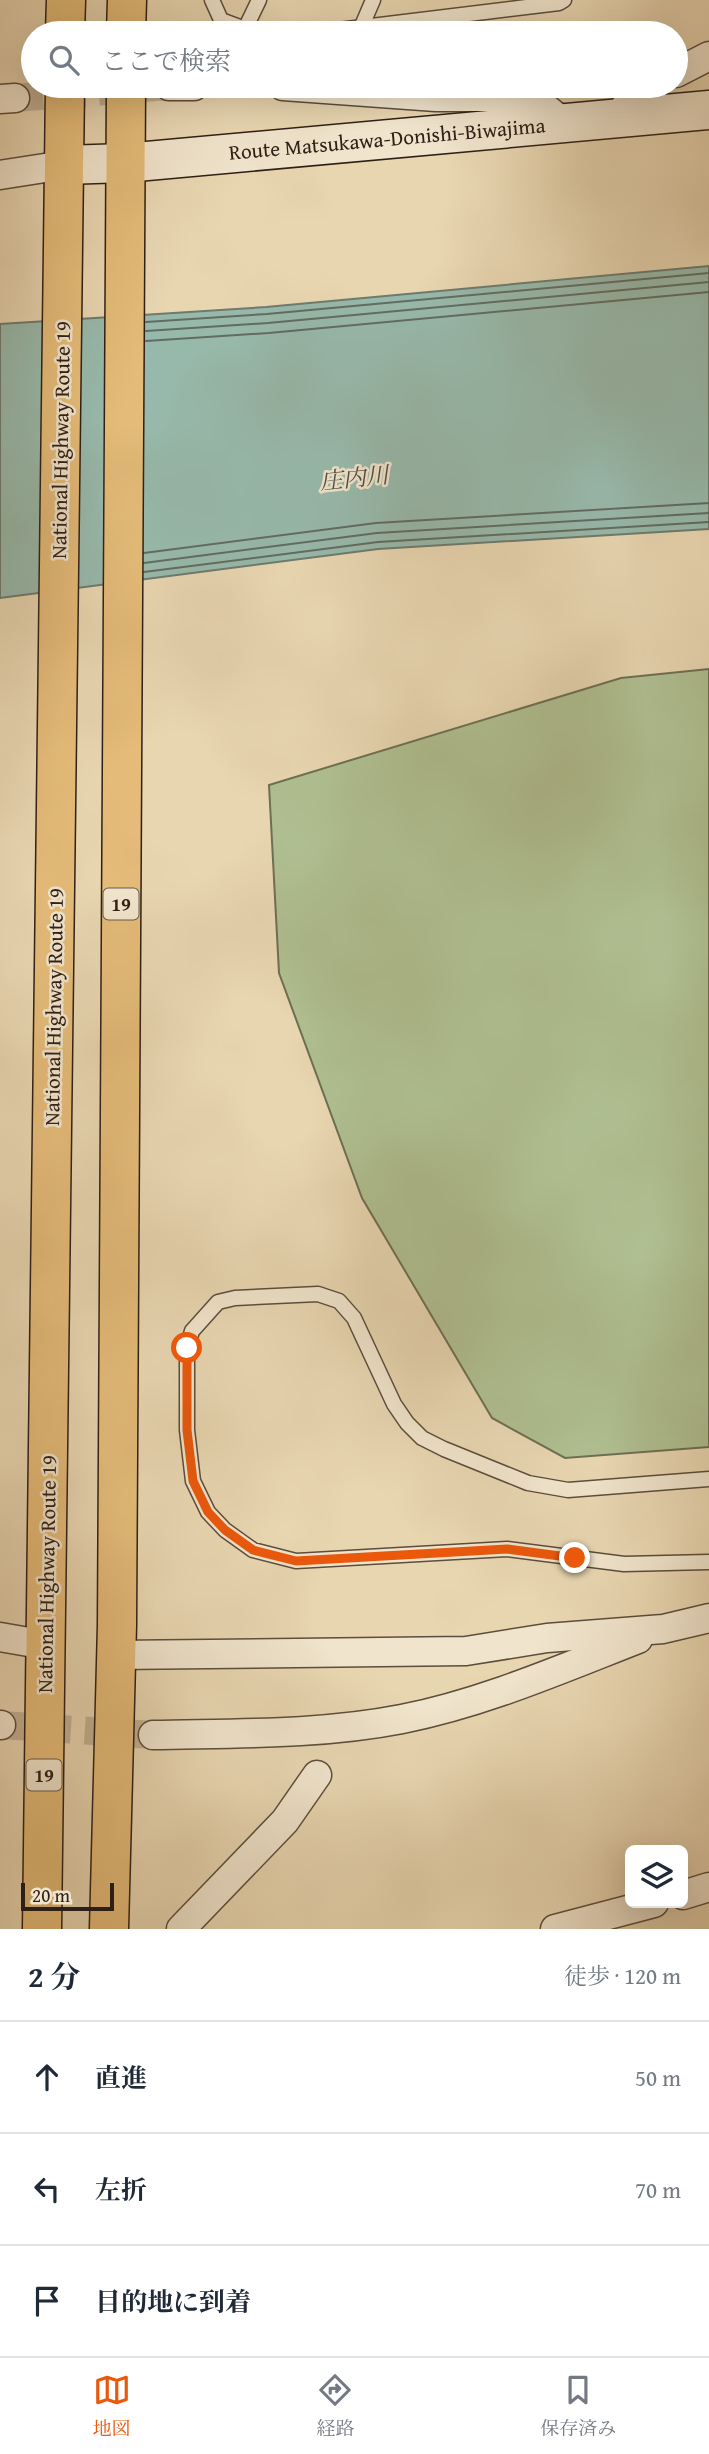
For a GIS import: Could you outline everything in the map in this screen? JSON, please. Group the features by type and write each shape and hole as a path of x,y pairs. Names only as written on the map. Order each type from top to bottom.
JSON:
{"highway":[{"path":"65,21 66,0"},
{"path":"126,21 127,0"},
{"name":"National Highway Route 19","path":"42,1929 65,98"},
{"name":"19","path":"109,1929 116,1640 126,98"}],"main road":[{"name":"Route Matsukawa-Donishi-Biwajima","path":"64,174 125,173 564,122 709,110"}],"street":[{"path":"688,67 709,56"},
{"path":"533,98 564,122"},
{"path":"618,119 631,98"},
{"path":"0,175 64,174"},
{"path":"153,1735 301,1731 402,1719 522,1684 663,1629 709,1618"},
{"path":"116,1640 466,1651 547,1638 663,1629"},
{"path":"0,1637 47,1633"},
{"path":"181,1929 285,1821 317,1775"},
{"path":"688,1893 709,1887"},
{"path":"555,1929 623,1920 645,1908"}],"lane":[{"path":"212,0 224,21"},
{"path":"253,21 259,0"},
{"path":"364,21 373,0"},
{"path":"419,21 559,4 564,0"},
{"path":"709,1479 568,1490 528,1483 444,1450 422,1438 394,1404 354,1318 339,1301 318,1294 235,1298 218,1303 192,1331 187,1348 187,1430 193,1481 208,1512 225,1530 253,1550 296,1561 507,1549 624,1564 709,1562"}],"green space":[{"path":"709,669 709,1447 565,1458 492,1418 362,1198 279,973 269,785 621,678"}],"water":[{"name":"庄内川","path":"709,266 709,529 378,549 0,598 0,324 266,307"}],"tunnel":[{"path":"15,98 21,98"},
{"path":"1,1725 153,1735"}],"route":[{"path":"187,1348 187,1430 193,1481 208,1512 225,1530 253,1550 296,1561 507,1549 575,1558"}]}
